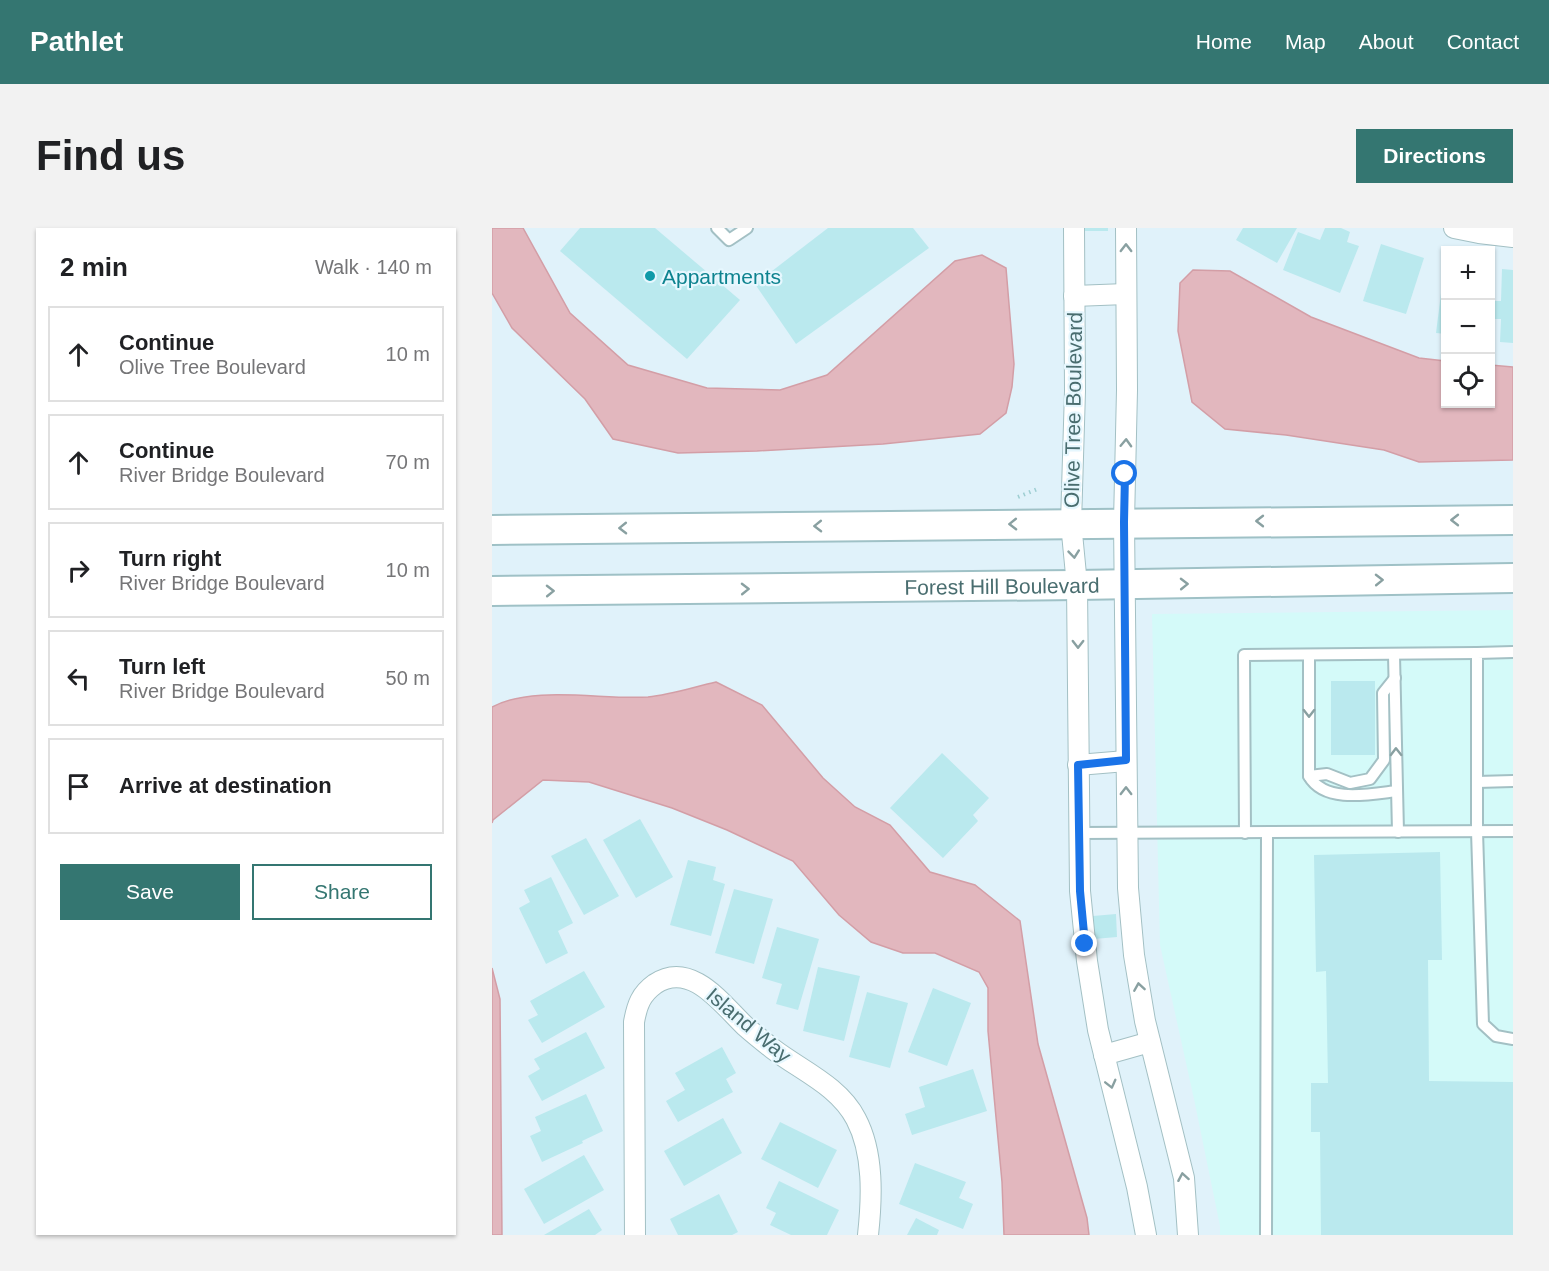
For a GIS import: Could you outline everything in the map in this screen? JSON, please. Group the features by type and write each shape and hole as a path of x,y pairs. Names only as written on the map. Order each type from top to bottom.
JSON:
{"main road":[{"path":"492,530 1124,522 1513,520"},
{"name":"Forest Hill Boulevard","path":"492,591 1125,585 1513,578"}],"street":[{"name":"Olive Tree Boulevard","path":"1074,228 1075,392 1071,523 1077,585 1080,891 1087,961 1098,1030 1137,1187 1146,1235"},
{"path":"1126,228 1127,390 1124,522 1128,888 1134,955 1145,1021 1184,1178 1188,1235"},
{"path":"1454,228 1513,237"},
{"name":"Olive Tree Boulevard","path":"1074,296 1126,294"},
{"path":"1078,765 1126,760"},
{"name":"Island Way","path":"635,1235 633,1022 637,1005 646,991 660,981 677,977 694,980 708,989 746,1027 774,1050 831,1089 856,1117 867,1150 870,1210 868,1235"},
{"path":"1104,1055 1150,1042"}],"lane":[{"path":"717,228 729,240 747,228"},
{"path":"1245,833 1244,655 1513,652"},
{"path":"1477,653 1477,831 1483,1024 1496,1036 1513,1039"},
{"path":"1309,655 1309,776 1319,787 1336,793 1354,795 1397,791"},
{"path":"1394,655 1398,832"},
{"path":"1309,776 1327,774 1350,783 1370,779 1384,760 1383,693 1395,678"},
{"path":"1477,782 1513,781"},
{"path":"1079,833 1513,831"},
{"path":"1266,1235 1267,833"}],"shaded area":[{"path":"492,228 523,228 570,313 628,365 707,388 780,390 827,375 955,261 982,255 1006,268 1014,364 1006,413 980,434 883,444 678,453 613,439 585,399 512,328 492,293"},
{"path":"1193,270 1230,271 1311,317 1419,358 1441,361 1441,408 1495,408 1495,365 1513,367 1513,460 1419,462 1384,450 1286,435 1225,429 1192,402 1178,331 1180,283"},
{"path":"1513,610 1513,1235 1220,1235 1194,1099 1160,945 1152,614"},
{"path":"716,682 762,705 823,778 855,807 890,825 930,872 975,885 1020,921 1038,1044 1087,1218 1089,1235 1004,1235 1002,1182 988,1031 988,988 979,972 935,953 903,953 871,942 839,915 793,861 727,830 672,808 589,782 543,780 492,823 492,707 509,700 547,695 648,697"},
{"path":"492,968 500,999 502,1235 492,1235"}],"building":[{"name":"Appartments","path":"580,228 655,228 740,300 687,359 560,251"},
{"name":"Appartments","path":"828,228 913,228 929,248 796,344 755,284"},
{"path":"1082,228 1108,228 1108,231 1082,231"},
{"path":"1243,228 1297,228 1277,263 1236,240"},
{"path":"1325,228 1341,228 1350,232 1347,242 1359,246 1340,293 1283,270 1298,232 1320,240"},
{"path":"1381,244 1424,258 1406,314 1363,301"},
{"path":"1502,269 1513,270 1513,343 1500,342 1501,319 1495,319 1495,301 1501,301"},
{"path":"1441,294 1441,334 1436,333"},
{"path":"1331,681 1375,681 1375,755 1331,755"},
{"path":"942,753 989,798 973,815 978,821 943,858 890,808"},
{"path":"640,819 673,877 636,898 603,840"},
{"path":"586,838 619,896 584,915 551,856"},
{"path":"1440,852 1442,960 1428,960 1429,1081 1513,1082 1513,1235 1321,1235 1320,1132 1311,1132 1311,1083 1328,1083 1326,971 1316,972 1314,855"},
{"path":"688,860 716,867 713,880 725,884 711,936 670,925"},
{"path":"551,877 573,923 558,931 568,953 546,964 519,908 530,902 524,890"},
{"path":"734,889 773,899 754,964 715,953"},
{"path":"1116,914 1117,937 1094,939 1093,916"},
{"path":"777,927 819,939 798,1010 776,1004 782,984 762,978"},
{"path":"818,967 860,976 844,1041 803,1031"},
{"path":"584,971 605,1007 542,1043 528,1020 538,1015 530,1001"},
{"path":"933,988 971,1003 947,1066 908,1052"},
{"path":"867,992 908,1003 890,1068 849,1057"},
{"path":"586,1032 605,1068 542,1101 528,1076 540,1069 534,1059"},
{"path":"722,1047 736,1073 726,1079 733,1092 678,1122 666,1101 685,1090 675,1073"},
{"path":"973,1069 987,1111 912,1135 905,1114 925,1107 919,1087"},
{"path":"586,1094 603,1131 542,1162 530,1136 541,1131 535,1117"},
{"path":"723,1118 742,1153 684,1186 664,1151"},
{"path":"780,1122 837,1150 818,1188 761,1159"},
{"path":"584,1155 604,1190 544,1224 524,1189"},
{"path":"915,1163 966,1182 959,1198 973,1204 963,1229 899,1204"},
{"path":"779,1181 839,1210 827,1235 791,1235 770,1225 776,1213 766,1208"},
{"path":"719,1194 738,1232 732,1235 678,1235 670,1219"},
{"path":"589,1209 602,1230 595,1235 544,1235"},
{"path":"916,1218 939,1230 937,1235 907,1235"}],"place":[{"name":"Appartments","path":"650,276"}],"route":[{"path":"1085,944 1080,891 1078,765 1126,760 1125,474"}]}
